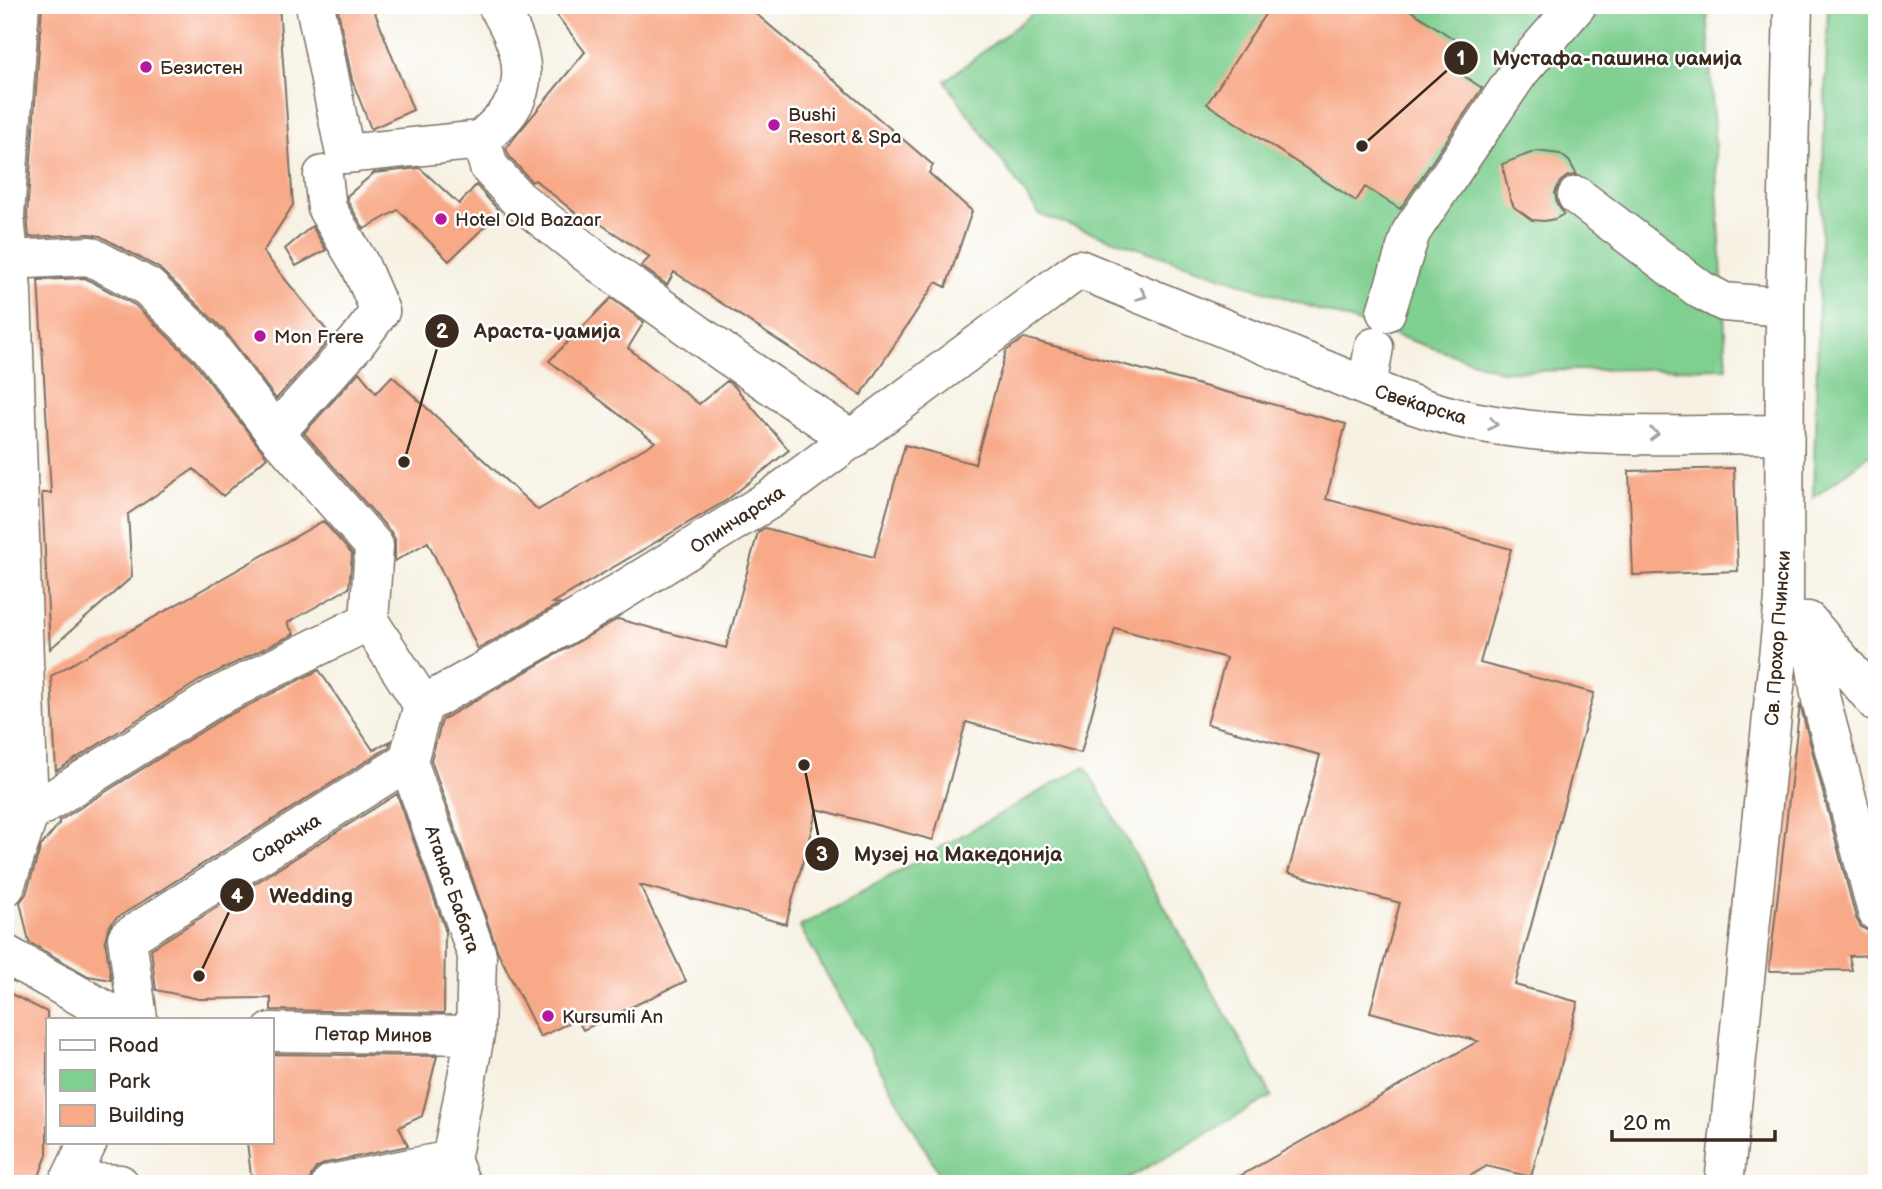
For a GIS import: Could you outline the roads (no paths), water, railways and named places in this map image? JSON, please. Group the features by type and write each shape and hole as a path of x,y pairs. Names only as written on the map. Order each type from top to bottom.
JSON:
{"street":[{"path":"5,887 17,817 12,290 5,215 20,5"},
{"path":"315,5 345,154 481,140 511,108 522,81 521,54 497,5"},
{"path":"1367,387 1380,330 1411,232 1520,71 1577,5"},
{"name":"Св. Прохор Пчински","path":"1724,1184 1797,611 1785,433 1785,307 1793,5"},
{"path":"481,140 489,167 518,199 598,262 727,355 852,440"},
{"path":"275,433 357,342 380,311 360,265 327,209 323,175"},
{"path":"1577,196 1701,290 1724,302 1785,307"},
{"path":"8,260 90,256 148,287 210,347 275,433 374,546 369,621 423,705 408,761"},
{"name":"Опинчарска","path":"423,705 603,603 772,498 1079,270"},
{"name":"Свеќарска","path":"1079,270 1418,407 1459,418 1532,430 1585,433 1785,433"},
{"path":"1797,611 1877,703"},
{"path":"1797,611 1877,912"},
{"path":"17,817 214,698 369,621"},
{"name":"Сарачка","path":"138,1018 127,938 408,761"},
{"name":"Атанас Бабата","path":"408,761 477,955 475,1035 456,1172"},
{"path":"5,954 119,1018"},
{"name":"Петар Минов","path":"273,1032 475,1035"},
{"path":"87,1144 69,1182 120,1184"},
{"path":"331,1184 456,1172"}],"place":[{"name":"Безистен","path":"146,67"},
{"name":"Bushi Resort & Spa","path":"774,125"},
{"name":"Мустафа-пашина џамија","path":"1362,146"},
{"name":"Hotel Old Bazaar","path":"441,219"},
{"name":"Mon Frere","path":"260,336"},
{"name":"Араста-џамија","path":"404,462"},
{"name":"Музеј на Македонија","path":"804,765"},
{"name":"Wedding","path":"199,976"},
{"name":"Kursumli An","path":"548,1016"}]}
